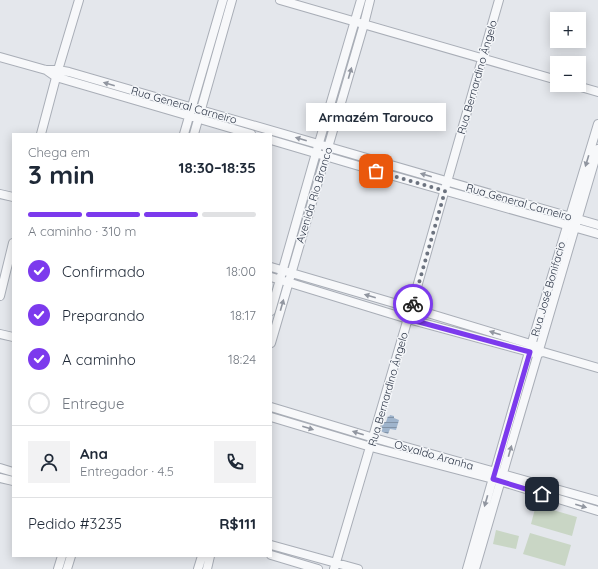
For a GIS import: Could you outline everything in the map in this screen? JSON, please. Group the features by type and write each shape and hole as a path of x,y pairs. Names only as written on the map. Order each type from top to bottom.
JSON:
{"street":[{"path":"41,133 57,73 79,0"},
{"path":"184,133 223,0"},
{"path":"194,133 232,0"},
{"path":"280,0 550,78"},
{"name":"Avenida Rio Branco","path":"287,272 299,213 361,0"},
{"name":"Avenida Rio Branco","path":"272,309 284,281 308,215 326,157 370,0"},
{"name":"Rua Bernardino Ângelo","path":"335,566 412,308 499,0"},
{"path":"210,45 219,48"},
{"name":"Rua General Carneiro","path":"0,57 191,111 249,133"},
{"path":"586,88 598,92"},
{"path":"335,89 344,92"},
{"name":"Rua General Carneiro","path":"200,114 260,131"},
{"name":"Rua José Bonifacio","path":"467,569 521,413 536,350 598,124"},
{"name":"Rua General Carneiro","path":"272,134 319,144 448,181 510,200 537,212 572,222 598,233"},
{"name":"Rua General Carneiro","path":"272,140 506,208 537,212"},
{"name":"Rua José Bonifacio","path":"572,222 598,149"},
{"path":"348,163 351,153"},
{"path":"376,171 379,161"},
{"path":"409,181 412,171"},
{"path":"472,198 476,190"},
{"path":"0,194 12,197"},
{"path":"506,208 510,200"},
{"path":"299,213 308,215"},
{"name":"Rua General Carneiro","path":"572,222 598,225"},
{"path":"0,296 12,247"},
{"path":"272,267 472,326 536,350"},
{"path":"272,277 408,319 536,350 598,368"},
{"name":"Avenida Rio Branco","path":"272,337 284,281"},
{"path":"330,295 333,285"},
{"path":"469,335 472,326"},
{"path":"0,334 12,338"},
{"name":"Rua José Bonifacio","path":"475,569 513,411 536,350"},
{"name":"Osvaldo Aranha","path":"272,407 498,477 598,511"},
{"path":"513,411 521,413"},
{"name":"Osvaldo Aranha","path":"272,417 371,447 598,501"},
{"path":"0,468 12,472"},
{"path":"0,478 12,481"},
{"path":"272,544 335,566 358,569"},
{"path":"272,555 318,569"},
{"path":"58,569 62,557"},
{"path":"67,569 71,557"},
{"path":"198,569 202,557"},
{"path":"207,569 210,557"}],"green space":[{"path":"536,505 577,517 572,536 531,524"},
{"path":"496,530 519,536 516,549 493,544"},
{"path":"530,533 571,545 565,566 523,554"}],"water":[{"path":"390,415 399,420 396,430 390,429 388,434 380,431 383,422 386,422 388,416 389,417"}],"way so far":[{"path":"376,171 445,191 413,304"}],"place":[{"name":"Armazém Tarouco","path":"376,171"}],"route":[{"path":"413,304 408,319 530,352 493,479 542,494"}]}
